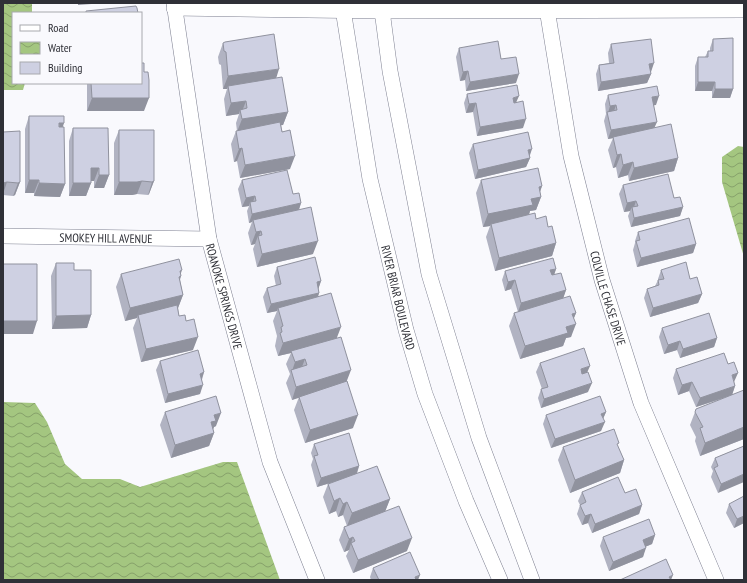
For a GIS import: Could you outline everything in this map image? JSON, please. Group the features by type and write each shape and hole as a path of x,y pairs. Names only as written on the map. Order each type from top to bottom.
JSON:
{"street":[{"path":"174,6 546,7 744,10"},
{"name":"ROANOKE SPRINGS DRIVE","path":"174,6 209,239 270,462 317,580"},
{"name":"RIVER BRIAR BOULEVARD","path":"342,7 370,178 406,330 425,394 466,501 500,580"},
{"path":"381,7 391,78 429,274 479,438 532,580"},
{"name":"COLVILLE CHASE DRIVE","path":"546,7 571,156 602,280 641,403 716,580"},
{"name":"SMOKEY HILL AVENUE","path":"3,236 209,239"}],"water":[{"path":"3,3 32,3 32,12 12,12 12,84 25,84 23,90 3,90"},
{"path":"738,146 744,147 744,257 722,182 722,157"},
{"path":"3,402 35,403 47,422 65,464 82,479 120,479 140,487 223,462 237,462 280,580 3,580"}],"building":[{"path":"136,6 138,12 86,12"},
{"path":"274,34 279,69 228,76 226,52 224,51 223,43"},
{"path":"733,38 733,89 715,89 715,82 698,82 698,57 708,57 708,51 713,51 713,39"},
{"path":"651,39 654,63 649,64 651,74 601,82 599,65 614,63 611,44"},
{"path":"498,41 501,59 516,57 519,74 470,82 468,71 463,72 459,48"},
{"path":"142,63 144,63 144,72 148,72 149,98 92,98 91,84 142,84"},
{"path":"282,77 288,112 242,119 240,110 247,108 246,101 231,103 228,86"},
{"path":"517,85 519,96 513,98 514,103 523,101 526,119 480,127 476,103 469,104 467,94"},
{"path":"657,86 659,96 652,97 657,122 611,130 607,112 617,110 616,105 610,106 608,95"},
{"path":"29,116 64,116 64,123 59,123 59,127 64,127 65,184 39,183 39,180 29,180"},
{"path":"280,122 282,132 290,130 295,156 245,165 242,148 239,149 236,131"},
{"path":"671,124 678,158 634,168 633,162 623,165 621,154 617,155 613,137"},
{"path":"73,128 108,128 109,175 99,175 99,168 91,168 91,183 73,183"},
{"path":"119,130 154,130 154,181 119,182"},
{"path":"20,131 20,182 3,183 3,132"},
{"path":"528,132 532,149 528,150 530,158 478,170 473,144"},
{"path":"538,168 542,186 539,187 541,197 531,199 533,205 488,214 481,180"},
{"path":"287,170 293,194 299,193 301,203 252,214 250,202 256,201 255,196 246,198 242,180"},
{"path":"668,174 674,198 680,197 683,207 634,218 632,207 638,206 636,201 627,203 623,185"},
{"path":"311,207 318,241 262,254 258,236 262,235 261,231 256,232 253,220"},
{"path":"535,213 536,219 546,216 548,227 552,226 556,243 499,258 491,224"},
{"path":"689,218 696,244 641,258 636,241 640,240 638,232"},
{"path":"315,257 321,281 317,282 319,293 271,304 267,288 281,284 277,267"},
{"path":"553,258 556,269 550,270 552,275 561,273 566,290 521,303 515,280 508,282 505,271"},
{"path":"179,259 182,270 180,271 181,276 179,277 183,295 130,308 121,274"},
{"path":"686,262 690,279 697,277 702,294 653,308 647,289 659,285 658,280 664,279 661,270"},
{"path":"56,263 74,263 74,270 91,270 91,315 56,316"},
{"path":"3,264 37,264 37,321 3,321"},
{"path":"331,293 341,327 283,343 280,333 282,332 281,327 283,326 278,308"},
{"path":"570,296 576,313 572,314 576,324 566,327 568,333 525,346 514,313"},
{"path":"177,305 179,316 185,315 186,321 194,319 198,337 146,349 138,315"},
{"path":"709,313 717,338 683,349 680,341 668,345 662,328"},
{"path":"341,337 351,370 296,387 291,370 307,365 305,359 295,362 291,351"},
{"path":"584,348 590,366 581,369 582,374 588,372 592,383 544,399 541,389 548,387 540,363"},
{"path":"198,350 204,372 200,374 203,385 168,394 160,361"},
{"path":"724,353 728,364 734,362 738,373 732,375 735,386 700,398 692,382 682,385 676,369"},
{"path":"347,381 358,415 310,430 299,397"},
{"path":"744,390 744,427 705,443 700,428 703,427 695,412 696,409"},
{"path":"216,396 221,413 214,415 216,421 211,422 214,433 175,445 165,412"},
{"path":"600,396 606,412 601,414 605,422 555,439 546,415"},
{"path":"614,429 619,443 617,444 624,460 575,480 563,447"},
{"path":"349,433 359,466 321,478 314,456 318,455 314,444"},
{"path":"744,446 744,474 721,484 714,468 718,466 715,458"},
{"path":"377,466 390,499 352,513 347,502 343,504 340,498 334,501 328,484"},
{"path":"618,477 625,493 636,489 642,505 595,524 591,514 585,516 580,505 586,502 582,492"},
{"path":"744,496 744,516 737,519 729,504"},
{"path":"399,506 412,538 358,560 351,543 355,541 353,537 349,539 344,527"},
{"path":"649,519 655,535 643,540 646,548 613,562 603,537"},
{"path":"410,552 420,575 415,577 416,580 379,580 373,568"},
{"path":"666,559 673,575 669,577 671,580 620,580"}]}
